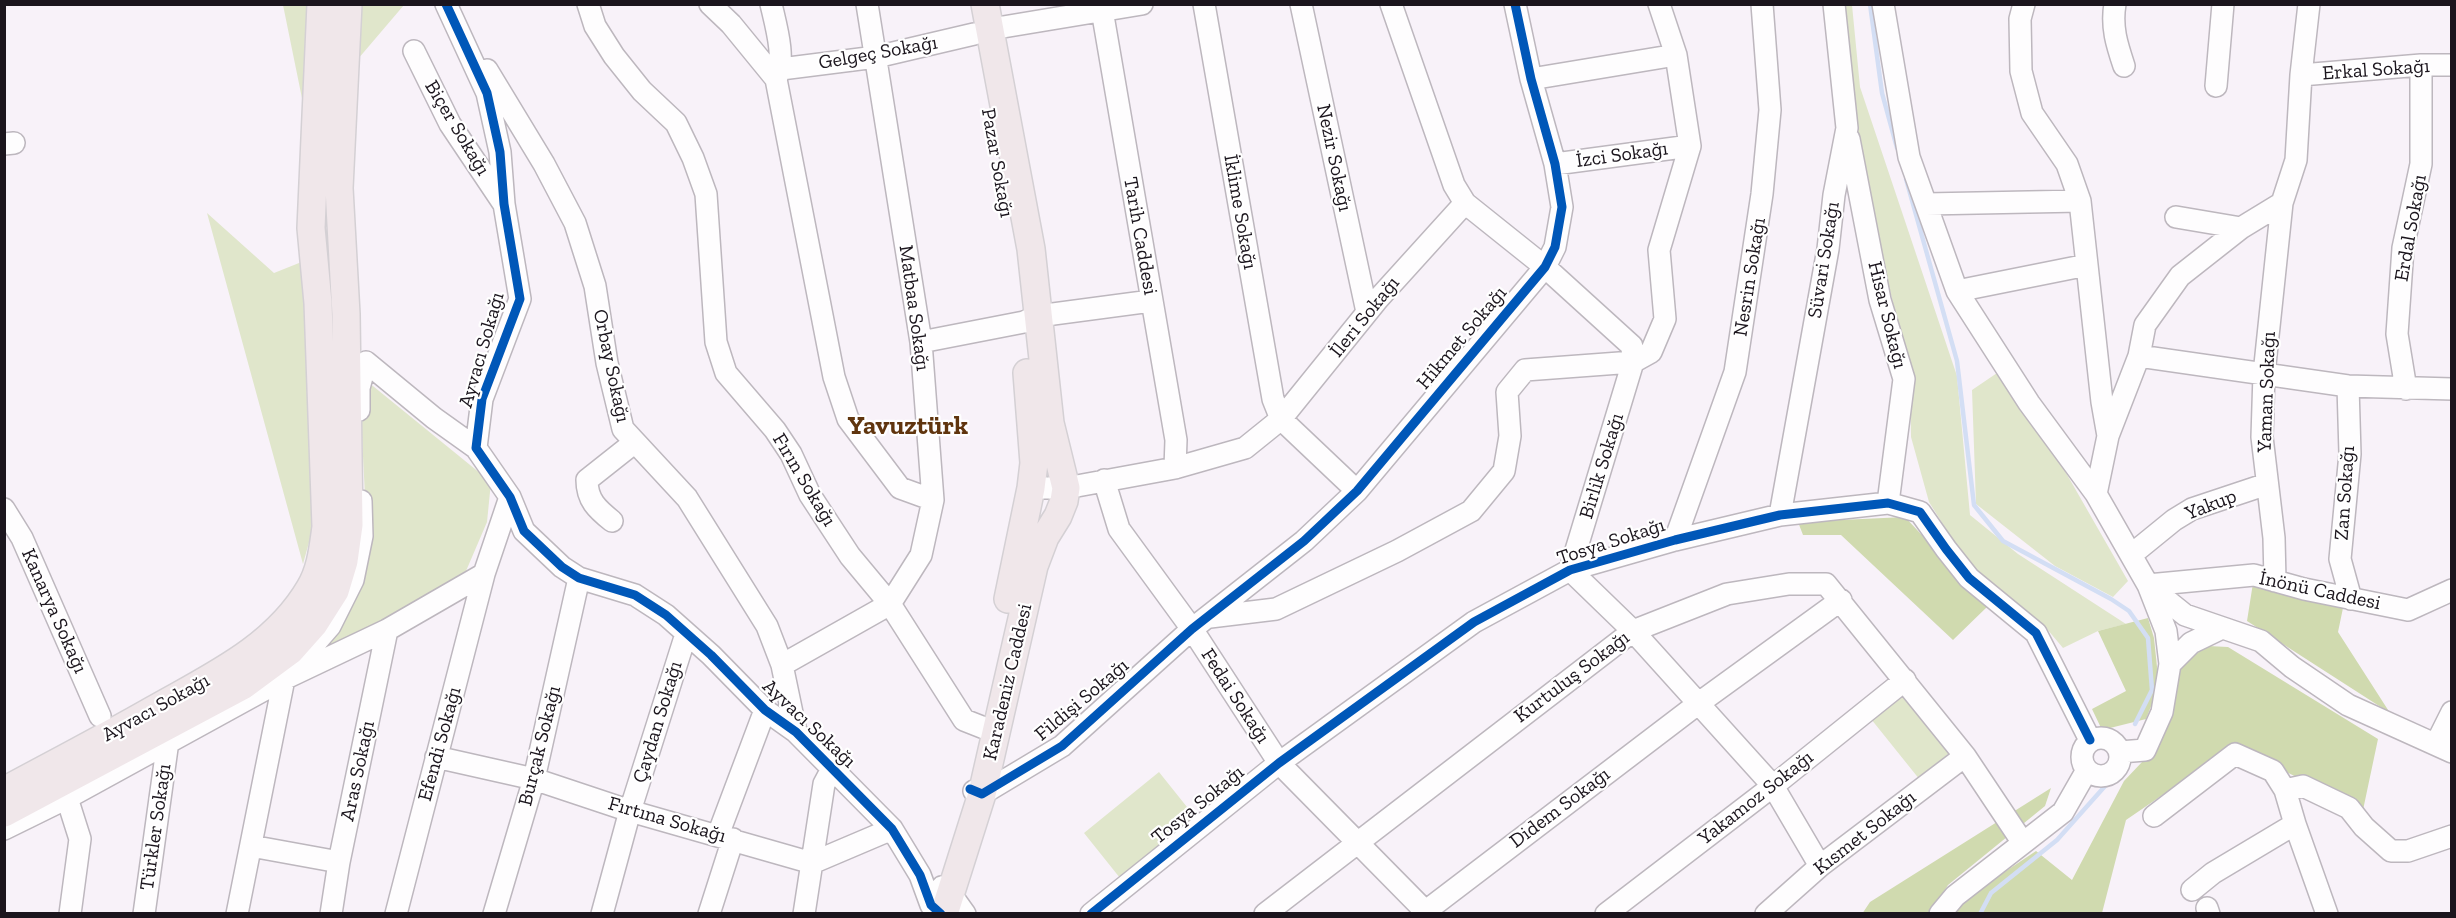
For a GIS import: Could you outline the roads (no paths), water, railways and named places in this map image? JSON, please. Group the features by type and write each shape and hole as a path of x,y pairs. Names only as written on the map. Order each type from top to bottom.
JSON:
{"main road":[{"name":"Ayvacı Sokağı","path":"4,791 229,668 266,641 294,611 311,587 321,561 326,527 318,315 311,228 321,4"},
{"path":"4,813 244,685 290,651 314,624 335,591 344,561 349,525 346,314 339,188 348,4"},
{"name":"Pazar Sokağı","path":"969,4 983,23 1031,319 1050,423 1066,488"},
{"name":"Pazar Sokağı","path":"1031,319 1034,463 1031,488"},
{"name":"Karadeniz Caddesi","path":"990,731 1031,488"},
{"name":"Karadeniz Caddesi","path":"940,901 976,792 1034,566 1045,537 1058,516 1066,488"}],"street":[{"name":"Fırın Sokağı","path":"588,4 595,26 614,56 642,91 676,123 693,158 706,194 716,342 726,373 775,430 790,454 810,495 850,556 890,604 964,720 990,731"},
{"path":"710,4 778,74"},
{"path":"771,4 775,23 778,74 834,377 848,419 900,488 933,500"},
{"name":"Matbaa Sokağı","path":"867,4 921,342 933,500 921,555 890,604"},
{"name":"Gelgeç Sokağı","path":"778,74 876,57 983,23 1101,7 1142,4"},
{"name":"İklime Sokağı","path":"1204,4 1273,399 1281,419"},
{"name":"Nezir Sokağı","path":"1301,4 1367,312"},
{"path":"1391,4 1454,185 1465,203 1545,267 1632,346 1633,362"},
{"name":"Hikmet Sokağı","path":"1200,623 1304,541 1357,491 1545,267 1556,247 1562,207 1555,164 1531,79 1515,4"},
{"path":"1200,623 1276,609 1397,551 1470,511 1504,471 1510,436 1507,392 1525,370 1633,362 1651,352 1665,319 1659,250 1690,146 1676,55 1659,4"},
{"name":"Nesrin Sokağı","path":"1675,540 1735,372 1762,194 1770,110 1762,4"},
{"name":"Süvari Sokağı","path":"1780,515 1828,249 1834,195 1847,128 1834,4"},
{"path":"1883,4 1909,157 1957,291 2029,403 2096,494 2148,585 2166,631 2170,664 2162,712 2145,750 2120,752"},
{"path":"2024,4 2020,19 2021,71 2032,113 2067,164 2080,201 2102,402 2108,436"},
{"path":"2115,4 2112,21 2124,66"},
{"path":"2216,86 2223,4"},
{"name":"Yaman Sokağı","path":"2275,581 2274,538 2262,437 2264,374 2282,203 2296,160 2301,75 2309,4"},
{"name":"Tarih Caddesi","path":"1101,7 1176,440 1174,468"},
{"name":"Ayvacı Sokağı","path":"451,10 487,93 500,152 504,204 520,299 482,399 476,448 510,497 524,531 562,567 579,578 635,595 666,615 711,655 765,710 796,732 892,829 940,901"},
{"name":"Orbay Sokağı","path":"451,10 544,164 575,223 595,285 607,363 623,429 687,498 767,626 782,665 796,732"},
{"name":"Biçer Sokağı","path":"414,51 450,124 504,204"},
{"path":"1531,79 1676,55"},
{"name":"Erdal Sokağı","path":"2406,389 2397,334 2403,248 2421,164 2421,66"},
{"name":"Erkal Sokağı","path":"2301,75 2451,66"},
{"name":"Hisar Sokağı","path":"1847,128 1880,300 1904,379 1888,503"},
{"name":"İzci Sokağı","path":"1555,164 1690,146"},
{"path":"1926,204 2080,201"},
{"name":"İleri Sokağı","path":"1031,488 1066,488 1174,468 1245,448 1281,419 1367,312 1465,203"},
{"path":"2096,494 2108,436 2139,356 2145,326 2180,276 2241,228 2282,203"},
{"path":"2176,218 2241,228"},
{"path":"1957,291 2087,265"},
{"path":"921,342 1031,319 1151,301"},
{"path":"2139,356 2348,386 2451,389"},
{"path":"237,914 284,679 330,626 353,580 362,536 359,388 366,362 434,418 476,448"},
{"name":"Birlik Sokağı","path":"1569,570 1633,362"},
{"name":"Zan Sokağı","path":"2348,386 2350,454 2340,559 2351,598"},
{"path":"1281,419 1357,491"},
{"path":"612,521 596,509 587,493 587,480 636,442"},
{"name":"Fedai Sokağı","path":"1104,480 1119,529 1200,623 1279,763 1425,912"},
{"name":"Yakup","path":"2131,555 2192,508 2267,484"},
{"path":"484,574 510,497"},
{"name":"Tosya Sokağı","path":"1091,914 1279,763 1473,622 1569,570 1675,540 1780,515 1888,503 1920,512 1969,578 2036,633 2090,740"},
{"name":"Kanarya Sokağı","path":"4,508 22,538 100,716"},
{"path":"1569,570 1633,631 1773,786 1820,866"},
{"name":"Ayvacı Sokağı","path":"4,829 67,798 284,679 387,630 484,574"},
{"name":"Efendi Sokağı","path":"396,914 484,574"},
{"name":"İnönü Caddesi","path":"2148,585 2254,575 2408,610 2451,590"},
{"name":"Burçak Sokağı","path":"494,914 534,779 579,578"},
{"name":"Kurtuluş Sokağı","path":"1265,914 1633,631 1727,594 1789,584 1827,584 1965,756 2023,843"},
{"path":"2148,585 2185,615 2261,641 2292,667 2348,705 2444,748 2451,712"},
{"name":"Didem Sokağı","path":"1425,912 1699,703 1840,600"},
{"path":"782,665 890,604"},
{"path":"2166,631 2185,615"},
{"name":"Fildişi Sokağı","path":"976,792 1062,746 1200,623"},
{"path":"2170,664 2192,643 2222,628"},
{"name":"Aras Sokağı","path":"331,914 339,862 387,630"},
{"path":"2166,631 2192,643"},
{"name":"Çaydan Sokağı","path":"602,914 630,811 686,634"},
{"name":"Yakamoz Sokağı","path":"1606,914 1773,786 1905,680"},
{"path":"709,914 725,837 765,710"},
{"path":"2108,738 2114,742 2120,752 2119,765 2110,774 2098,776 2084,766 2083,749 2090,740 2108,738"},
{"name":"Türkler Sokağı","path":"144,914 168,741"},
{"path":"2154,816 2235,754 2273,771 2285,790 2327,914"},
{"name":"Kısmet Sokağı","path":"1766,914 1820,866 1965,756"},
{"name":"Fırtına Sokağı","path":"436,757 534,779 630,811 812,863"},
{"path":"804,914 824,784 832,769"},
{"path":"1940,914 1955,896 2063,812 2087,770"},
{"path":"2285,790 2303,786 2349,808 2364,827 2391,851 2408,851 2451,836"},
{"path":"67,798 80,839 70,914"},
{"path":"2192,890 2213,873 2295,825"},
{"path":"812,863 892,829"},
{"path":"251,846 339,862"}],"waterway":[{"path":"1870,4 1882,93 1897,148"},
{"path":"1906,179 1957,361 1974,505 2003,541 2129,611 2148,638 2152,690 2135,724"},
{"path":"1980,914 1991,893 2057,840 2106,785"}],"district":[{"name":"Yavuztürk","path":"908,427"}]}
